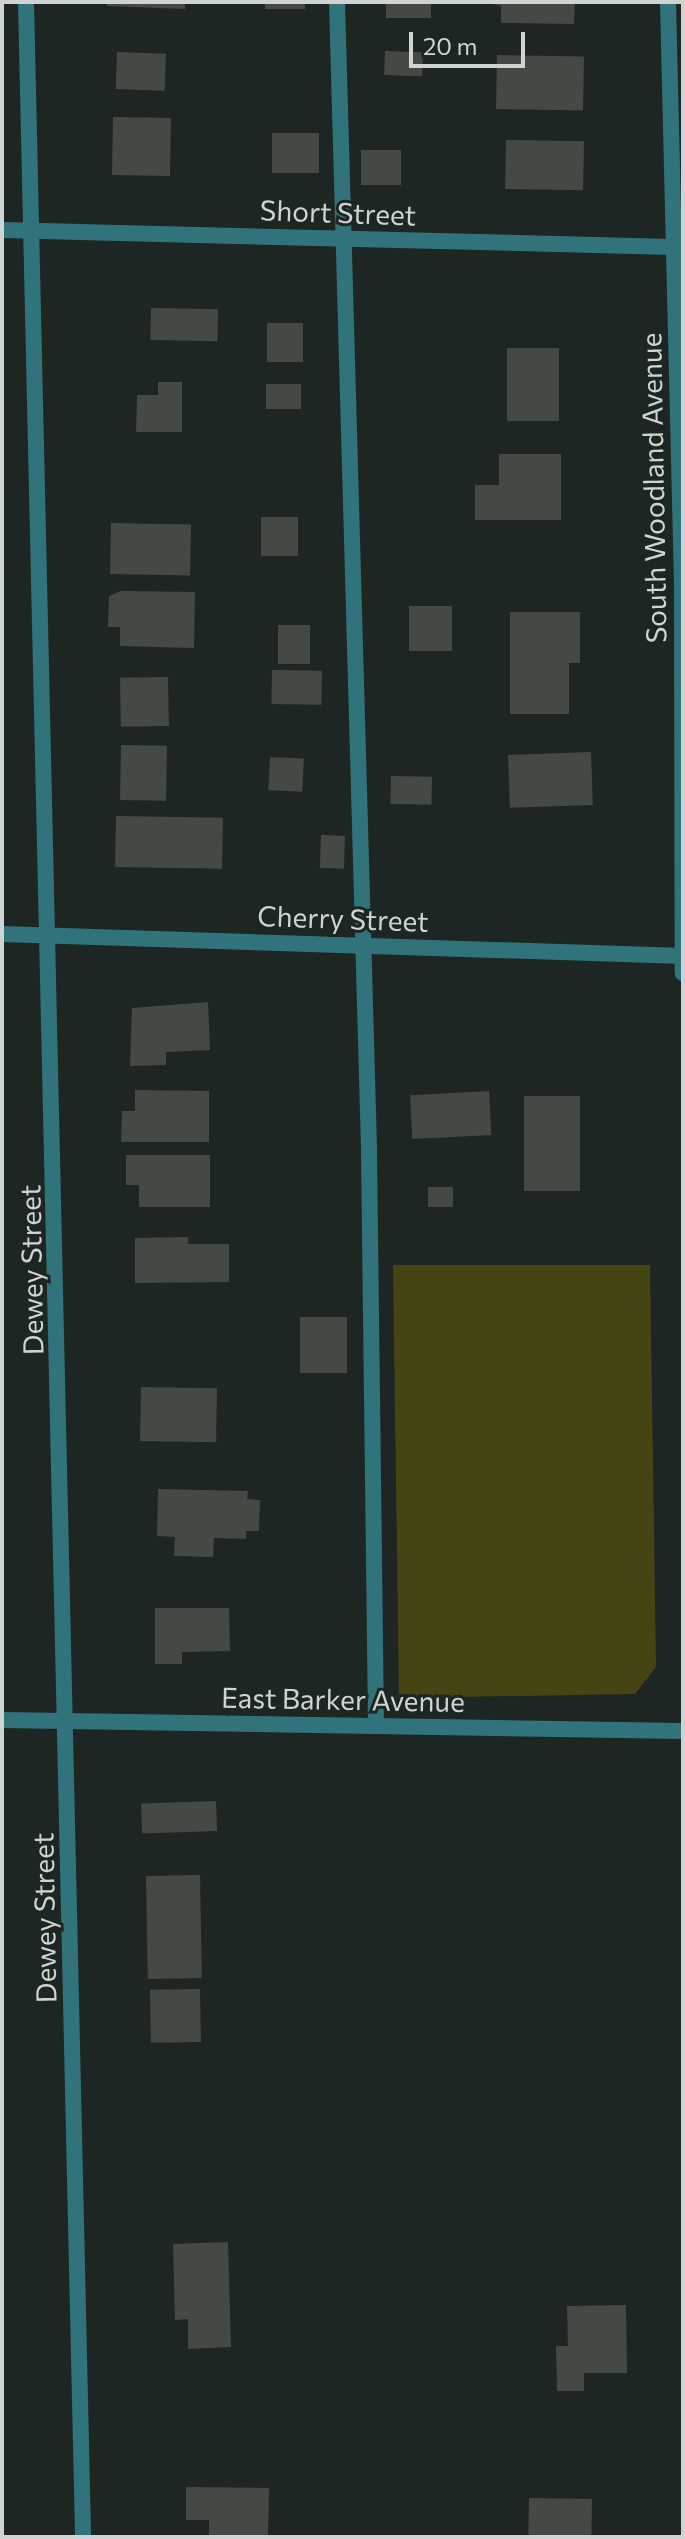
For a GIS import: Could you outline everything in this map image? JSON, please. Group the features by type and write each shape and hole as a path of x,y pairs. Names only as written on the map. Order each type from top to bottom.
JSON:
{"street":[{"name":"Dewey Street","path":"26,2 50,936 83,2537"},
{"path":"337,2 341,238 364,945 376,1725"},
{"name":"South Woodland Avenue","path":"668,2 683,585 683,973"},
{"name":"Short Street","path":"2,230 673,247"},
{"name":"Cherry Street","path":"2,934 683,956"},
{"name":"East Barker Avenue","path":"2,1720 683,1731"}],"shaded area":[{"path":"393,1265 650,1265 656,1667 635,1694 399,1698"}],"building":[{"path":"107,2 185,2 185,9 107,6"},
{"path":"265,2 305,2 305,9 265,9"},
{"path":"386,2 431,2 431,18 386,18"},
{"path":"485,2 575,2 574,24 501,23 501,6"},
{"path":"385,51 423,52 422,76 384,75"},
{"path":"117,52 166,54 165,91 116,89"},
{"path":"497,55 584,57 583,111 496,109"},
{"path":"113,117 171,118 170,176 112,175"},
{"path":"272,133 319,133 319,173 272,173"},
{"path":"506,140 584,141 583,190 505,189"},
{"path":"361,150 401,150 401,185 361,185"},
{"path":"151,308 218,309 217,341 150,340"},
{"path":"267,323 303,323 303,362 267,362"},
{"path":"507,348 559,348 559,421 507,421"},
{"path":"158,382 182,382 182,432 136,432 137,395 158,395"},
{"path":"266,384 301,384 301,409 266,409"},
{"path":"499,454 561,454 561,520 475,520 475,485 499,485"},
{"path":"261,517 298,517 298,556 261,556"},
{"path":"111,523 191,524 190,575 110,574"},
{"path":"121,591 195,592 194,648 120,646 120,627 108,627 109,596"},
{"path":"409,606 452,606 452,651 409,651"},
{"path":"510,612 580,612 580,663 569,663 569,714 510,714"},
{"path":"278,625 310,625 310,664 278,664"},
{"path":"272,670 322,671 321,705 271,704"},
{"path":"168,677 169,726 121,727 120,678"},
{"path":"121,745 167,746 166,801 120,800"},
{"path":"591,752 593,805 510,808 508,755"},
{"path":"270,757 304,759 302,792 268,790"},
{"path":"391,776 432,777 432,805 391,804"},
{"path":"116,816 223,818 222,869 115,867"},
{"path":"321,835 345,836 344,869 320,868"},
{"path":"208,1002 210,1050 166,1052 166,1065 130,1066 132,1008"},
{"path":"135,1090 209,1091 209,1142 121,1142 122,1111 135,1111"},
{"path":"489,1091 491,1135 412,1139 410,1095"},
{"path":"524,1096 580,1096 580,1191 524,1191"},
{"path":"126,1155 210,1155 210,1207 139,1207 139,1185 126,1185"},
{"path":"428,1187 453,1187 453,1207 428,1207"},
{"path":"188,1237 188,1244 229,1244 229,1282 135,1283 135,1238"},
{"path":"300,1317 347,1317 347,1373 300,1373"},
{"path":"141,1387 217,1388 216,1442 140,1441"},
{"path":"158,1489 248,1491 247,1499 260,1500 259,1531 246,1531 246,1539 214,1538 213,1557 174,1556 175,1537 157,1536"},
{"path":"155,1608 229,1608 230,1651 182,1652 182,1664 155,1664"},
{"path":"216,1801 217,1831 142,1834 141,1804"},
{"path":"200,1875 202,1978 148,1979 146,1876"},
{"path":"200,1989 201,2042 151,2043 150,1990"},
{"path":"228,2242 231,2347 188,2349 188,2319 175,2320 173,2244"},
{"path":"626,2305 627,2373 584,2373 584,2391 557,2391 556,2346 568,2346 567,2306"},
{"path":"186,2487 269,2488 268,2537 209,2537 209,2520 186,2520"},
{"path":"529,2498 592,2499 591,2537 528,2537"}]}
